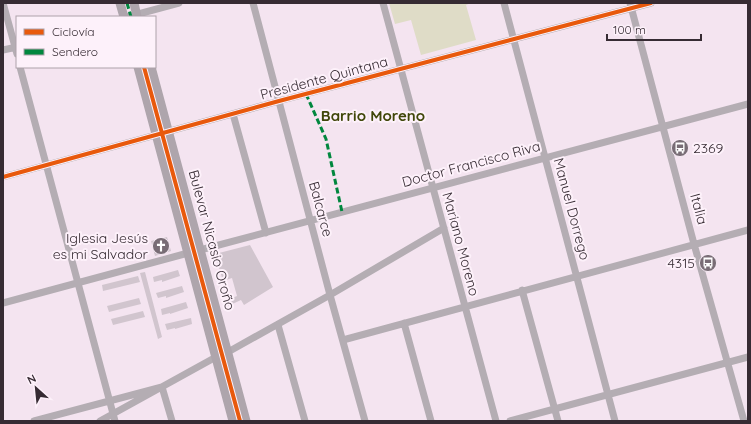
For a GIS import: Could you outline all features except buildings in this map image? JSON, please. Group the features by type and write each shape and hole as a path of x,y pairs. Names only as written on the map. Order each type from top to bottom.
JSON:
{"main road":[{"path":"120,3 125,16"},
{"path":"134,3 137,16"},
{"name":"Bulevar Nicasio Oroño","path":"138,68 233,421"},
{"name":"Bulevar Nicasio Oroño","path":"151,68 246,421"}],"street":[{"path":"3,3 16,49 3,50"},
{"path":"137,16 179,3"},
{"name":"Balcarce","path":"252,3 330,295 366,421"},
{"name":"Mariano Moreno","path":"383,3 496,421"},
{"name":"Manuel Dorrego","path":"504,3 615,421"},
{"name":"Presidente Quintana","path":"3,176 513,40 630,6 651,3"},
{"name":"Italia","path":"630,6 694,244 744,421"},
{"path":"20,68 114,417"},
{"name":"Doctor Francisco Riva","path":"200,250 748,104"},
{"path":"233,114 266,232"},
{"path":"228,352 278,325 444,228"},
{"path":"343,340 522,290 748,230"},
{"path":"3,303 188,253"},
{"path":"522,290 558,421"},
{"path":"404,324 431,421"},
{"path":"278,325 305,421"},
{"path":"100,421 114,417 162,387 216,357"},
{"path":"510,421 748,357"},
{"path":"34,421 162,387"},
{"path":"162,387 172,421"}],"shaded area":[{"path":"389,3 471,3 466,5 476,40 421,55 411,20 395,24"},
{"path":"138,68 151,68 246,421 233,421"}],"marked path":[{"path":"127,3 131,16"},
{"path":"306,94 326,139 342,212"}],"cycle path":[{"path":"3,177 279,101 651,3"},
{"path":"144,68 240,421"}],"place":[{"name":"2369","path":"680,148"},
{"name":"Iglesia Jesús es mi Salvador","path":"161,246"},
{"name":"4315","path":"708,263"}],"district":[{"name":"Barrio Moreno","path":"373,115"}]}
